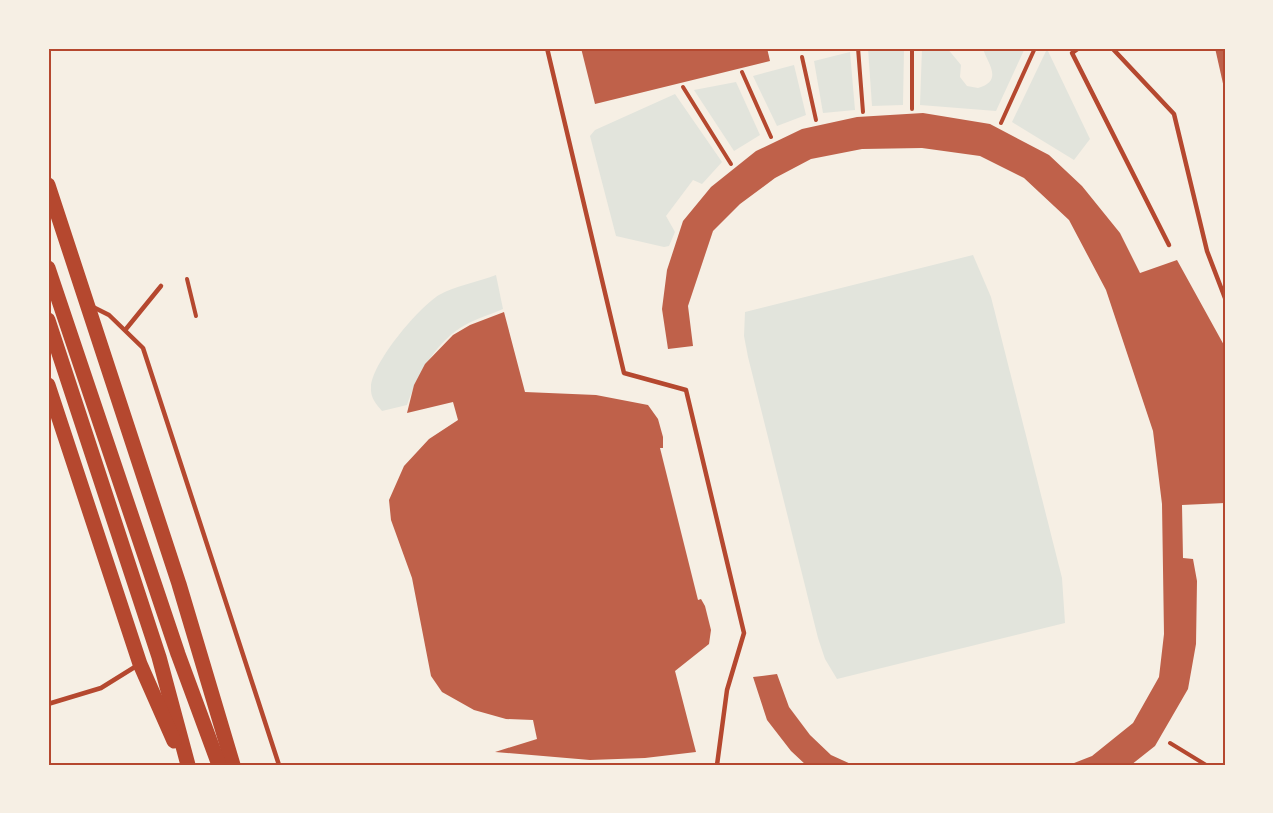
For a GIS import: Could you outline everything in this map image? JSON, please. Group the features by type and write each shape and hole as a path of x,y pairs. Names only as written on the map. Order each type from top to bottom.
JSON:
{"main road":[{"path":"48,185 179,584 233,765"},
{"path":"48,268 178,654 219,765"},
{"path":"48,320 159,657 186,765"},
{"path":"48,385 140,664 186,765"}],"lane":[{"path":"547,48 624,373 686,390 744,633 727,690 717,765"},
{"path":"1079,48 1072,52 1169,245"},
{"path":"1112,48 1174,114 1207,251 1225,298"},
{"path":"126,329 161,286"},
{"path":"86,303 109,315 143,348 279,765"},
{"path":"48,704 101,688 140,664"}],"path":[{"path":"858,48 863,112"},
{"path":"912,48 912,109"},
{"path":"1001,123 1035,48"},
{"path":"802,57 816,120"},
{"path":"742,72 771,137"},
{"path":"683,87 731,164"},
{"path":"187,279 196,316"},
{"path":"1170,743 1206,765"}],"shaded area":[{"path":"868,48 904,48 903,105 872,106"},
{"path":"922,48 947,48 961,65 960,77 967,86 978,88 986,85 992,76 992,70 983,48 1025,48 996,111 920,105"},
{"path":"1047,49 1090,139 1074,160 1012,122"},
{"path":"850,52 855,110 823,113 814,61"},
{"path":"794,65 806,115 777,126 753,76"},
{"path":"736,82 760,135 734,151 694,90"},
{"path":"675,94 722,162 702,184 693,180 666,216 675,232 669,246 664,247 616,236 590,136 595,130"},
{"path":"973,255 991,297 1062,578 1065,623 837,679 825,659 818,638 748,357 744,336 745,312"},
{"path":"496,275 503,309 470,322 450,335 427,363 407,405 382,411 371,394 373,377 387,351 409,323 439,295"}],"building":[{"path":"581,48 767,48 770,61 595,104"},
{"path":"1215,48 1225,48 1225,88 1224,88"},
{"path":"923,113 990,124 1049,155 1082,186 1120,233 1140,273 1177,260 1225,347 1225,503 1182,505 1183,558 1193,559 1197,581 1196,644 1188,689 1155,746 1131,765 1069,765 1092,756 1133,723 1159,677 1164,634 1162,504 1153,431 1106,290 1069,220 1024,178 980,156 922,148 862,149 811,159 775,178 740,204 713,231 688,306 693,346 668,349 662,309 667,270 683,221 711,187 756,151 802,129 857,117"},
{"path":"504,312 525,392 596,395 648,405 658,419 663,437 663,448 660,448 698,600 701,599 705,606 711,630 709,644 675,671 696,752 645,758 590,760 495,752 537,739 533,720 506,719 474,710 442,692 431,676 412,578 391,520 389,500 404,466 429,439 458,420 453,402 407,413 414,385 425,364 453,335 470,325"},
{"path":"777,674 789,707 810,735 831,755 853,765 806,765 791,751 767,720 753,677"}]}
